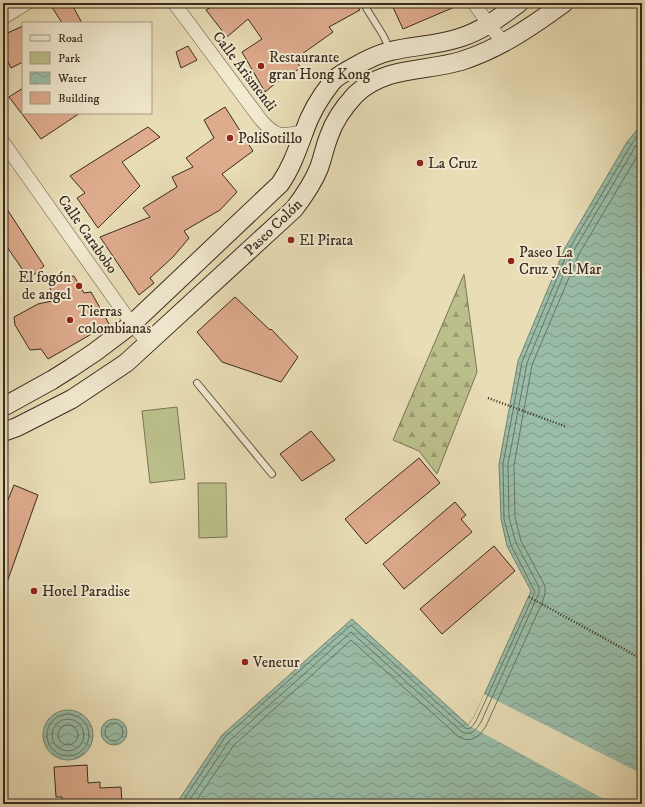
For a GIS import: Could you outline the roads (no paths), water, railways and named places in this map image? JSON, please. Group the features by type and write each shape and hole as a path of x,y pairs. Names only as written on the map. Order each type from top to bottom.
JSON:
{"street":[{"path":"3,18 27,3"},
{"name":"Calle Arismendi","path":"174,3 270,130 284,136 304,132"},
{"path":"474,3 504,43"},
{"name":"Paseo Colón","path":"3,407 65,372 96,352 132,324 280,184 286,176 296,154 315,107 333,81 344,72 375,56 390,51 461,38 489,25 519,3"},
{"name":"Paseo Colón","path":"3,432 17,427 72,399 126,363 294,210 306,194 319,167 333,125 361,90 387,75 460,61 504,43 529,28 564,3"},
{"name":"Calle Carabobo","path":"3,142 132,324 148,343"},
{"path":"286,176 306,194"}],"lane":[{"path":"363,3 383,35 390,51"},
{"path":"197,384 272,474"}],"water":[{"path":"642,124 642,804 176,804 222,735 352,619 468,725 474,717 531,591 507,546 501,519 499,464 518,361 565,248 627,142"},
{"path":"68,710 78,712 86,717 91,725 93,735 91,745 86,753 78,758 68,760 58,758 50,753 45,745 43,735 45,725 50,717 58,712"},
{"path":"114,719 123,723 127,732 123,741 114,745 105,741 101,732 105,723"}],"place":[{"name":"Restaurante gran Hong Kong","path":"261,66"},
{"name":"PoliSotillo","path":"230,138"},
{"name":"La Cruz","path":"420,163"},
{"name":"El Pirata","path":"291,240"},
{"name":"Paseo La Cruz y el Mar","path":"511,261"},
{"name":"El fogón de angel","path":"79,286"},
{"name":"Tierras colombianas","path":"70,320"},
{"name":"Hotel Paradise","path":"34,591"},
{"name":"Venetur","path":"245,662"}]}
